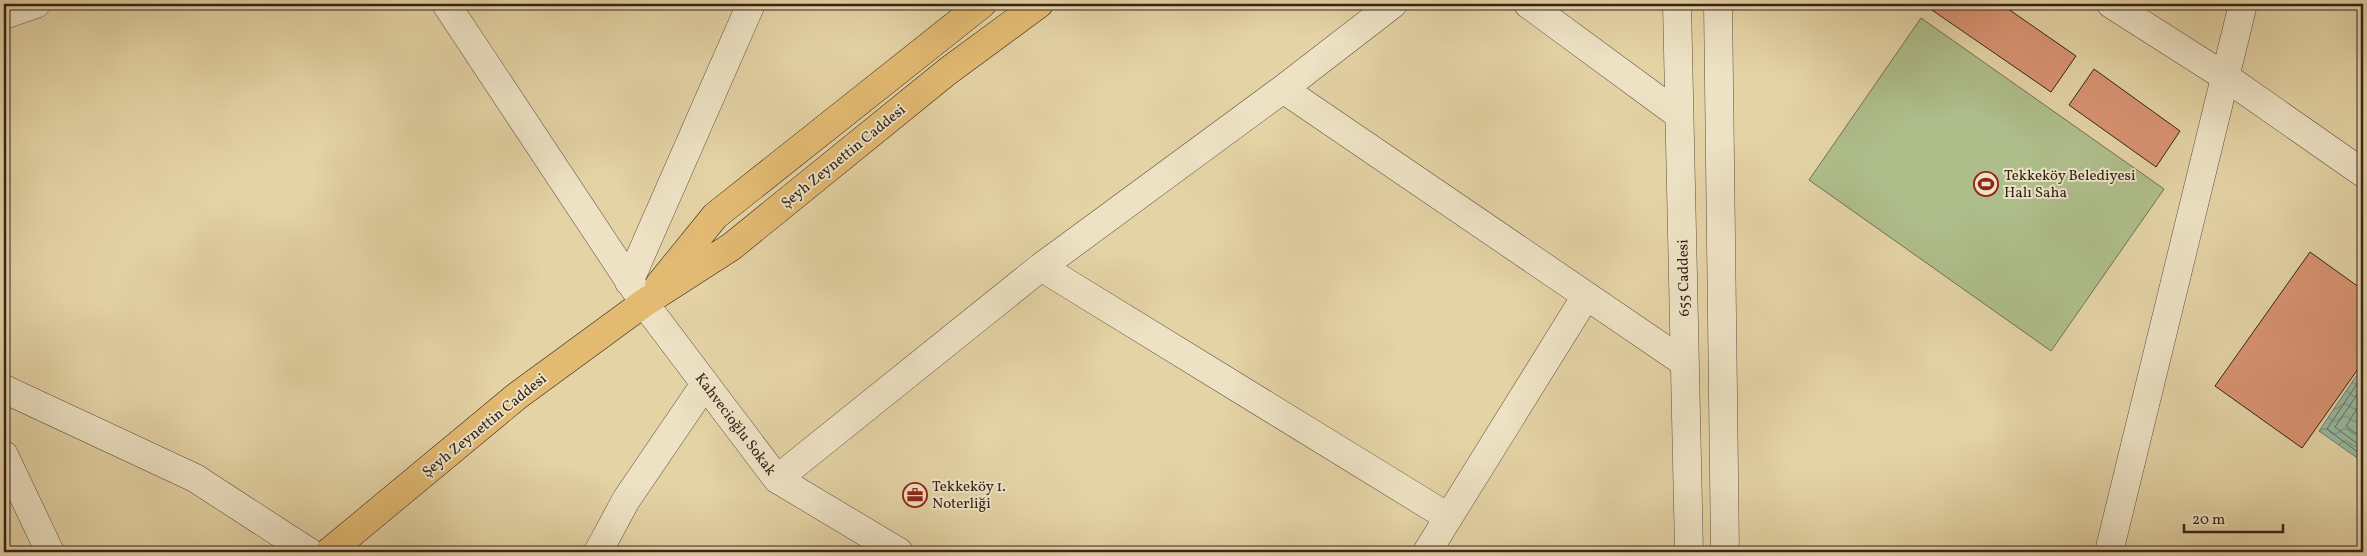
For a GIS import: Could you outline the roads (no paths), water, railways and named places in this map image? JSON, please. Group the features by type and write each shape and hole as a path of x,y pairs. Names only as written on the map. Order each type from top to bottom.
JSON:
{"main road":[{"name":"Şeyh Zeynettin Caddesi","path":"329,552 516,396 636,292 715,216 982,4"},
{"name":"Şeyh Zeynettin Caddesi","path":"636,292 731,247 948,71 1039,4"}],"street":[{"path":"4,15 36,4"},
{"name":"Kahvecioğlu Sokak","path":"446,4 636,292 777,478 899,552"},
{"path":"636,292 752,4"},
{"path":"777,478 1041,266 1282,89 1393,4"},
{"path":"1528,4 1679,115"},
{"name":"655 Caddesi","path":"1677,4 1689,552"},
{"path":"1718,4 1725,552"},
{"path":"2110,4 2227,78 2363,173"},
{"path":"2109,552 2227,78 2243,4"},
{"path":"1282,89 1685,363"},
{"path":"1041,266 1448,518"},
{"path":"1427,552 1586,296"},
{"path":"598,552 626,500 705,384"},
{"path":"4,389 195,478 309,552"},
{"path":"4,455 50,552"}],"water":[{"path":"2363,366 2363,462 2319,431"}],"place":[{"name":"Tekkeköy Belediyesi Halı Saha","path":"1986,184"},
{"name":"Tekkeköy 1. Noterliği","path":"915,495"}]}
